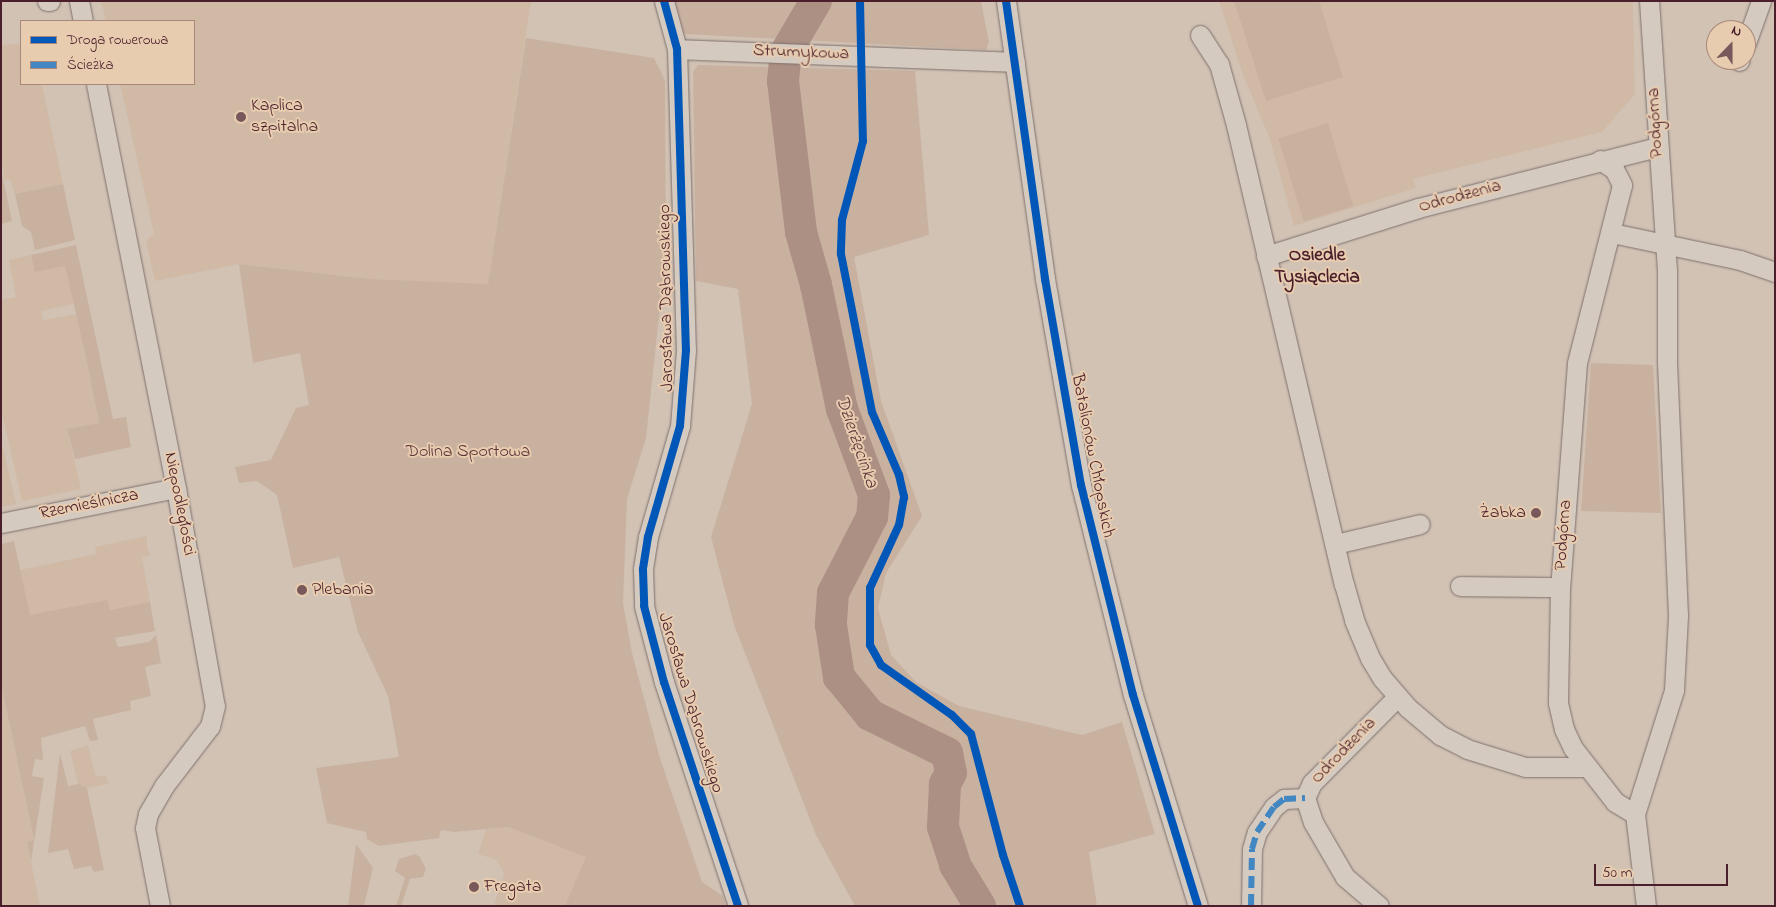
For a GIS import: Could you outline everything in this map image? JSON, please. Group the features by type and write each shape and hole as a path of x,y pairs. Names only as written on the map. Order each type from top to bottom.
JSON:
{"street":[{"path":"79,1 83,20"},
{"name":"Jarosława Dąbrowskiego","path":"664,1 676,50 685,384 680,426 648,537 643,570 644,606 664,682 738,906"},
{"name":"Batalionów Chłopskich","path":"1006,1 1045,279 1081,485 1132,695 1198,906"},
{"name":"Podgórna","path":"1646,906 1635,814 1671,706 1677,664 1676,563 1665,244 1657,147 1649,1"},
{"path":"1754,20 1761,1"},
{"path":"1200,35 1219,64 1334,544 1360,636 1382,678 1397,697 1440,735 1486,757 1525,767 1587,767"},
{"name":"Strumykowa","path":"676,50 805,53 1015,62"},
{"name":"Niepodległości","path":"96,85 176,488 215,706 210,726 198,745 164,786 148,814 145,828 160,906"},
{"name":"Odrodzenia","path":"1266,256 1418,208 1600,160 1657,147"},
{"name":"Podgórna","path":"1600,160 1614,170 1622,185 1612,233 1577,363 1560,587 1558,703 1564,729 1587,767 1615,802 1635,814"},
{"path":"1612,233 1740,260 1775,272"},
{"name":"Rzemieślnicza","path":"1,523 176,488"},
{"path":"1334,544 1420,524"},
{"path":"1460,586 1560,587"},
{"name":"Odrodzenia","path":"1379,906 1345,877 1313,822 1305,798 1312,783 1397,697"},
{"path":"1251,906 1252,850 1257,832 1274,807 1284,799 1305,798"}],"shaded area":[{"path":"101,1 531,1 488,285 370,279 239,264 155,281 146,241 154,234 120,85 195,85 195,20 106,20"},
{"path":"1219,1 1633,1 1635,94 1602,132 1413,179 1416,188 1294,226 1270,139 1243,75"},
{"path":"20,43 20,85 42,85 63,184 15,194 10,179 5,181 1,160 1,46"},
{"path":"31,255 36,272 65,265 74,304 41,311 43,320 77,314 99,423 67,429 81,489 22,501 1,409 1,300 16,297 9,260"},
{"path":"1,440 16,504 1,507"},
{"path":"147,536 147,549 151,555 142,557 150,602 109,611 107,600 30,616 20,570 96,554 95,547"},
{"path":"1,684 34,841 27,842 40,906 1,906"},
{"path":"88,745 96,777 106,775 108,784 87,788 78,784 70,751"},
{"path":"508,827 587,857 565,906 494,906 504,874 497,860 478,854 486,829"}],"green space":[{"path":"673,1 981,1 989,42 986,50 685,34 679,27"},
{"path":"1234,1 1319,1 1343,77 1266,101"},
{"name":"Dolina Sportowa","path":"526,38 654,58 665,80 666,251 646,438 627,499 623,603 632,653 660,758 702,882 723,896 726,906 565,906 586,857 508,827 454,832 441,830 439,838 379,846 367,839 366,832 327,823 316,768 399,757 388,696 358,632 339,557 293,568 277,495 257,481 239,483 235,467 271,460 296,408 309,405 300,353 253,363 239,264 370,279 488,284"},
{"path":"698,65 915,71 929,235 854,257 881,401 922,516 886,573 878,608 891,655 916,682 959,706 1082,735 1122,722 1155,834 1089,852 1097,906 855,906 816,835 734,625 711,537 752,404 738,289 696,281 693,72"},
{"path":"1328,123 1353,206 1304,221 1278,138"},
{"path":"1,169 12,221 1,224"},
{"path":"63,184 75,240 35,250 31,232 22,226 15,194"},
{"path":"76,245 113,419 126,417 131,447 75,459 67,429 99,423 85,353 65,266 35,272 31,255"},
{"path":"1591,363 1653,365 1661,513 1581,511"},
{"path":"14,541 30,615 107,600 110,610 150,602 155,631 115,638 118,647 149,642 156,635 161,663 145,667 151,696 130,701 131,710 93,719 98,740 90,741 85,726 41,738 43,760 35,759 32,776 44,778 31,861 27,842 34,840 1,684 1,544"},
{"path":"60,753 68,786 78,784 87,788 104,870 94,872 91,866 74,869 68,849 48,853"},
{"path":"356,844 373,868 364,906 348,906"},
{"path":"415,854 420,857 426,869 423,877 410,879 401,906 396,906 405,878 395,871 399,859"}],"waterway":[{"name":"Dzierżęcinka","path":"816,1 786,52 783,81 801,232 816,285 842,409 874,495 872,517 833,593 831,625 839,677 870,715 947,753 951,773 945,784 943,827 955,865 980,906"}],"marked path":[{"path":"1251,906 1252,849 1257,832 1274,807 1284,799 1305,798"}],"cycle path":[{"path":"664,1 677,49 686,350 680,426 648,537 643,570 644,606 664,682 738,906"},
{"path":"860,1 863,141 842,220 841,254 872,412 899,475 904,497 899,525 870,588 870,645 881,665 952,715 971,734 1003,855 1020,906"},
{"path":"1006,1 1045,279 1081,485 1133,695 1198,906"}],"place":[{"name":"Kaplica szpitalna","path":"241,117"},
{"name":"Żabka","path":"1536,513"},
{"name":"Plebania","path":"302,590"},
{"name":"Fregata","path":"474,887"}],"district":[{"name":"Osiedle Tysiąclecia","path":"1317,267"}]}
